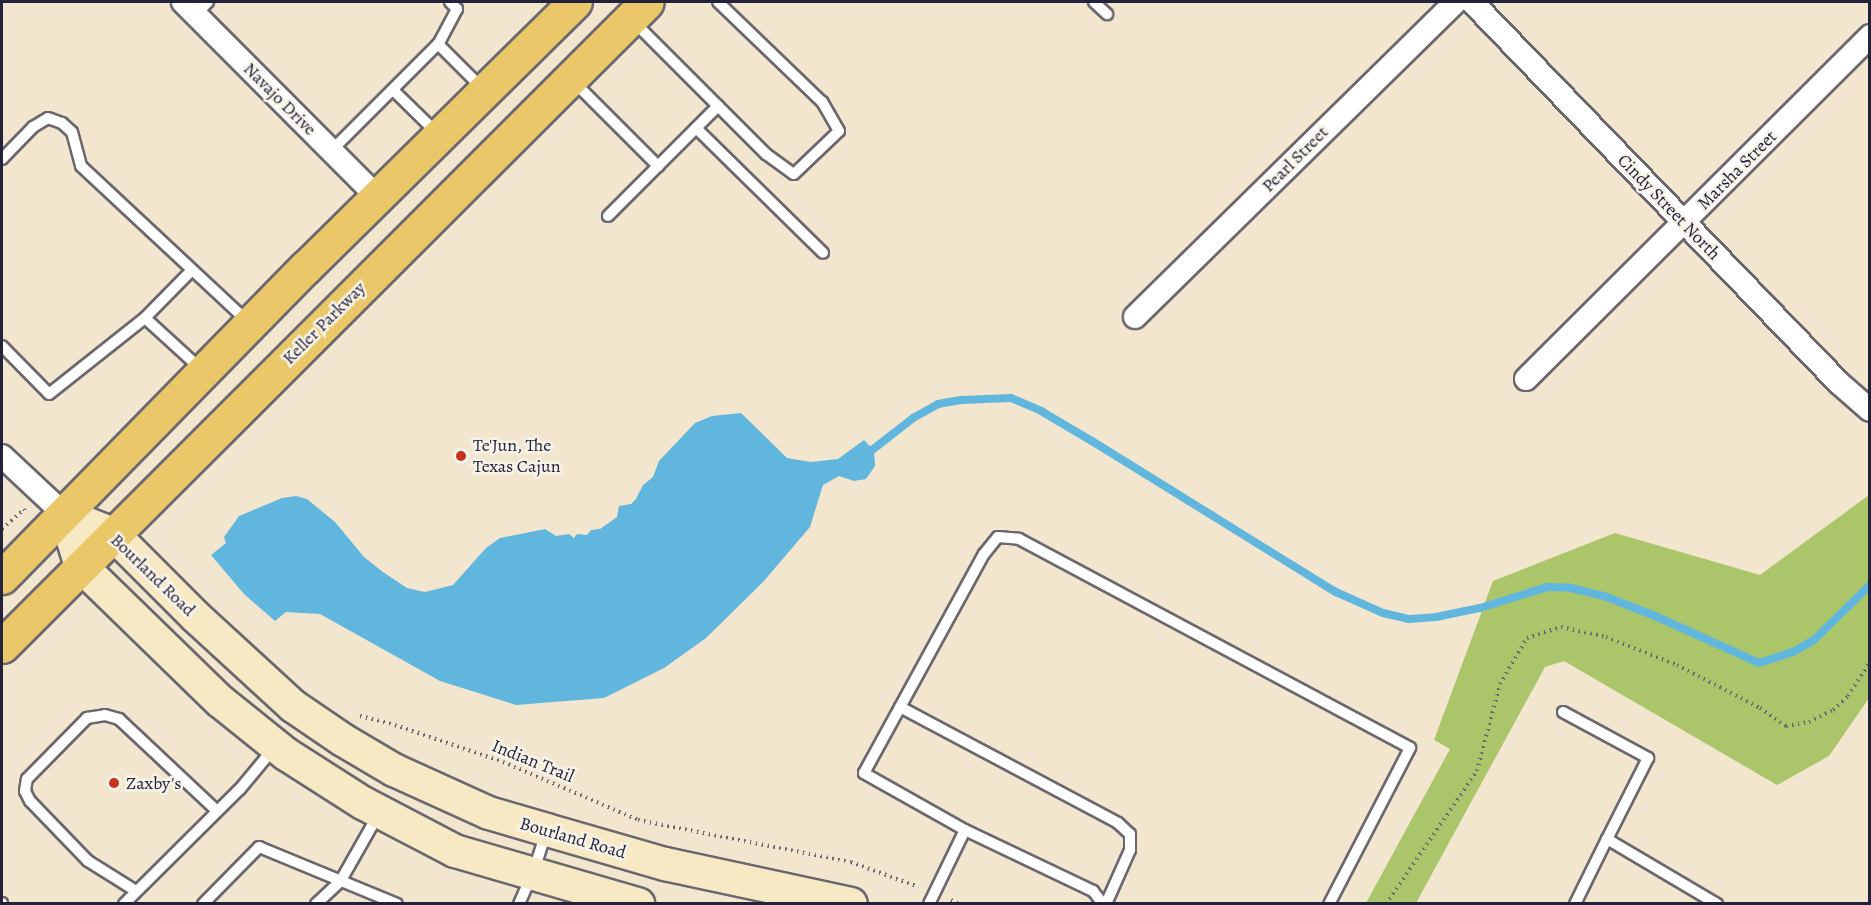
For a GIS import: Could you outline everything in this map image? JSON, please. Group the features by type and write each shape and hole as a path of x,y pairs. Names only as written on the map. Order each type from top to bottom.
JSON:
{"main road":[{"path":"2,578 250,324 575,2"},
{"name":"Keller Parkway","path":"2,646 638,10"},
{"path":"64,515 81,566 220,701 276,745 380,812 455,850 638,903"},
{"name":"Bourland Road","path":"64,515 113,534 293,706 394,770 489,813 547,830 665,864 851,903"}],"street":[{"name":"Pearl Street","path":"1135,317 1455,2"},
{"name":"Cindy Street North","path":"1472,2 1839,383 1869,410"},
{"name":"Navajo Drive","path":"196,6 377,197"},
{"name":"Marsha Street","path":"1526,379 1869,36"},
{"path":"2,456 64,515"}],"lane":[{"path":"331,151 438,44 457,9 450,2"},
{"path":"638,10 718,106 766,154 794,174 840,131 822,102 718,2"},
{"path":"1094,2 1107,14"},
{"path":"438,44 485,91"},
{"path":"570,78 658,166"},
{"path":"393,90 439,135"},
{"path":"608,216 718,106"},
{"path":"2,159 33,127 48,118 62,123 72,132 81,166 250,324"},
{"path":"696,128 823,253"},
{"path":"2,346 50,394 146,318 192,270"},
{"path":"146,318 204,372"},
{"path":"900,707 1118,823 1130,834 1130,850 1104,903 1093,891 965,830 864,773 900,707 984,554 998,537 1019,539 1410,748 1329,903"},
{"path":"1563,712 1648,758 1575,903"},
{"path":"136,891 88,861 30,801 25,791 27,779 87,718 105,715 119,719 217,810"},
{"path":"123,903 217,810 276,745"},
{"path":"316,903 340,882 380,812"},
{"path":"519,903 533,873 547,830"},
{"path":"929,903 965,830"},
{"path":"1608,839 1718,903"},
{"path":"203,903 259,847 340,882 397,903"}],"path":[{"path":"2,529 24,509"},
{"name":"Indian Trail","path":"355,715 395,725 503,762 638,820 851,862 959,903"}],"green space":[{"path":"1869,495 1869,698 1829,756 1777,785 1564,661 1545,667 1416,903 1366,903 1450,749 1434,740 1493,581 1615,533 1760,575"}],"water":[{"path":"741,413 787,458 811,462 838,459 864,440 874,450 875,466 866,479 854,481 839,476 823,485 810,527 763,582 706,638 664,668 604,698 516,705 440,681 320,614 286,612 275,621 244,594 211,555 226,543 224,537 239,516 282,498 296,496 307,499 335,522 364,557 407,588 425,592 453,585 486,548 500,538 545,529 556,536 569,534 574,538 577,534 587,535 591,530 600,529 617,517 619,506 631,504 636,499 643,485 653,477 659,461 695,423 712,416"}],"waterway":[{"path":"867,454 913,418 938,404 961,400 1011,398 1041,411 1092,441 1336,592 1383,613 1409,619 1436,617 1480,608 1547,587 1571,588 1604,596 1655,616 1759,663 1793,652 1814,640 1870,585"}],"place":[{"name":"Te'Jun, The Texas Cajun","path":"461,456"},
{"name":"Zaxby's","path":"114,783"}]}
